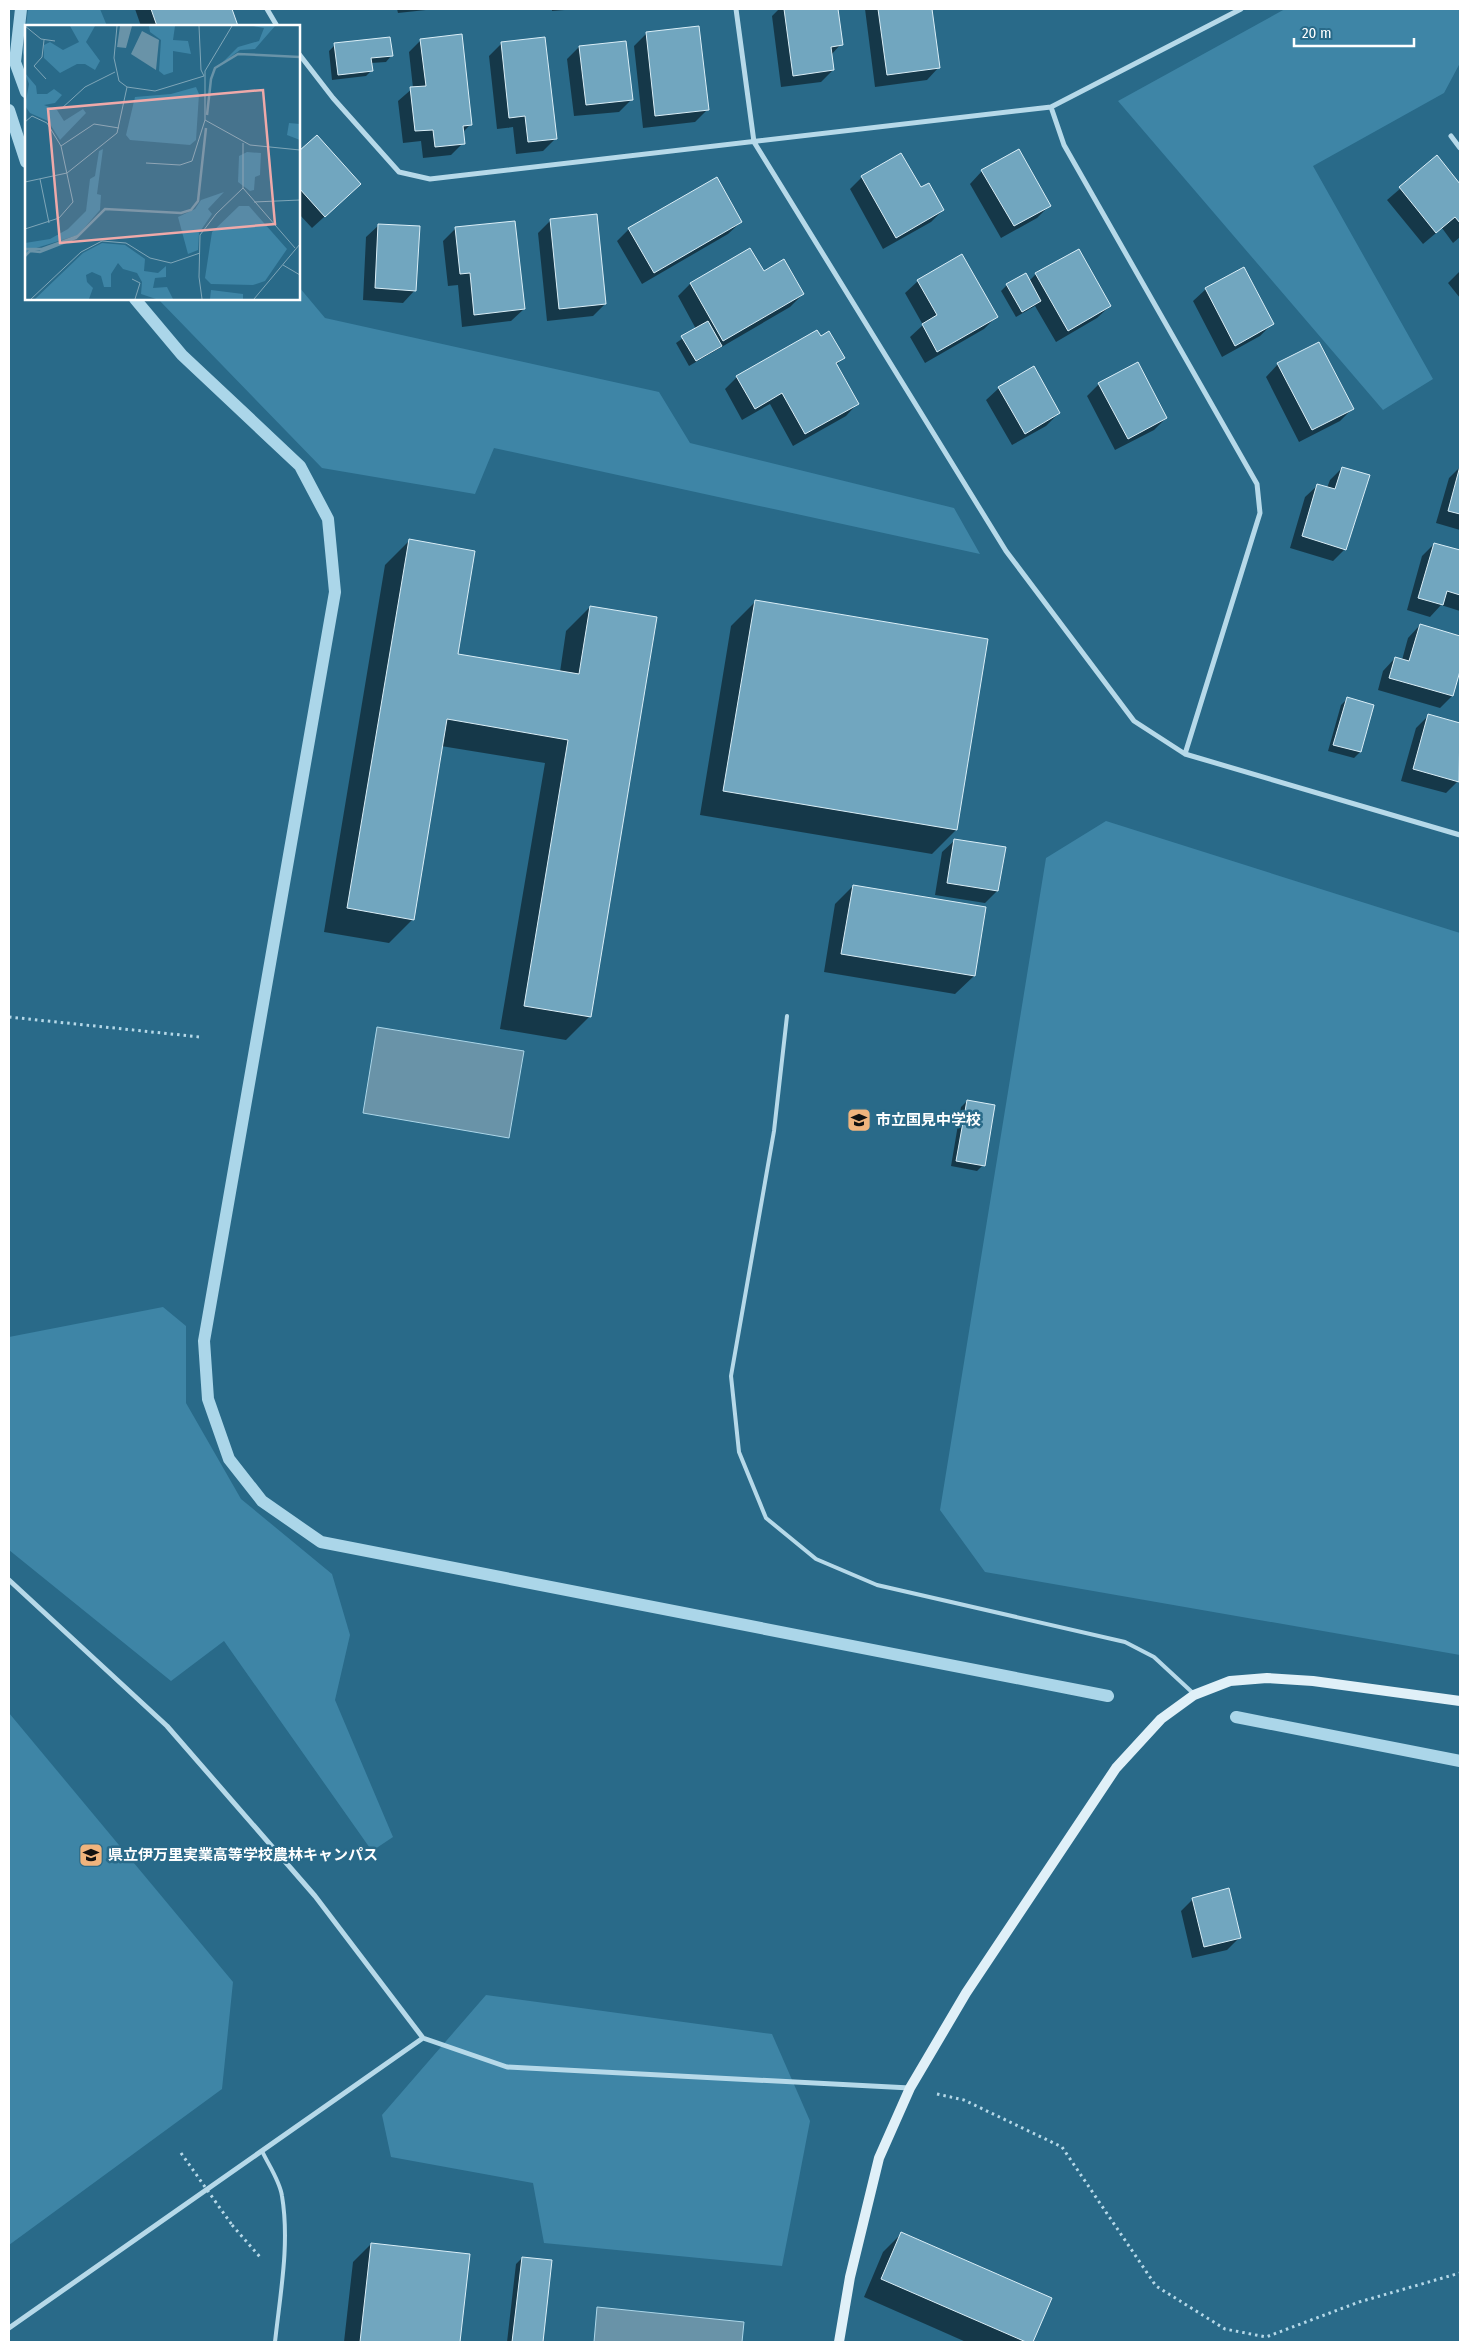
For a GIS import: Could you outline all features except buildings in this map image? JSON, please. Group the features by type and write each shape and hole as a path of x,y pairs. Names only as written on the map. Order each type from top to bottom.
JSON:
{"street":[{"path":"266,9 276,25"},
{"path":"736,9 754,142 1006,551 1134,721 1185,754 1460,835"},
{"path":"300,55 333,98 399,172 430,179 1051,107 1241,9"},
{"path":"1051,107 1064,145 1256,484 1260,513 1185,754"},
{"path":"1451,136 1460,148"},
{"path":"9,1580 167,1726 315,1896 422,2038 508,2067 910,2088"},
{"path":"839,2342 850,2277 879,2158 910,2088 966,1993 1116,1768 1161,1719 1194,1695 1230,1681 1267,1678 1313,1681 1460,1701"},
{"path":"9,2328 422,2038"}],"lane":[{"path":"786,1016 774,1131 731,1376 739,1452 766,1518 816,1559 877,1585 1125,1642 1154,1657 1194,1695"},
{"path":"262,2151 282,2194 284,2230 282,2282 275,2342"}],"path":[{"path":"9,1017 200,1037"},
{"path":"910,2088 964,2100 1062,2147 1156,2286 1225,2329 1266,2337 1359,2302 1460,2273"},
{"path":"181,2153 232,2226 282,2282"}],"shaded area":[{"path":"28,9 100,9 107,25 26,25"},
{"path":"1285,9 1460,9 1460,63 1444,93 1313,166 1433,379 1383,410 1118,101"},
{"path":"25,36 25,58 23,53"},
{"path":"300,288 325,318 659,392 690,443 954,508 980,554 494,448 475,494 322,468 159,300 300,300"},
{"path":"1106,821 1460,933 1460,1655 985,1572 940,1510 1046,858"},
{"path":"377,1027 524,1051 509,1138 363,1113"},
{"path":"163,1307 186,1326 186,1403 241,1499 332,1574 350,1635 335,1700 393,1837 372,1851 224,1641 171,1681 9,1550 9,1337"},
{"path":"9,1713 233,1982 222,2089 9,2245"},
{"path":"486,1995 772,2034 810,2121 782,2266 544,2243 533,2183 391,2157 382,2115"},
{"path":"597,2307 744,2322 742,2342 594,2342"}],"waterway":[{"path":"21,9 15,62 25,89"},
{"path":"9,110 25,159"},
{"path":"136,300 182,355 300,466 328,519 335,592 204,1341 208,1399 229,1459 262,1501 321,1542 1108,1696"},
{"path":"1236,1717 1460,1761"}],"place":[{"name":"市立国見中学校","path":"859,1120"},
{"name":"県立伊万里実業高等学校農林キャンパス","path":"91,1855"}]}
